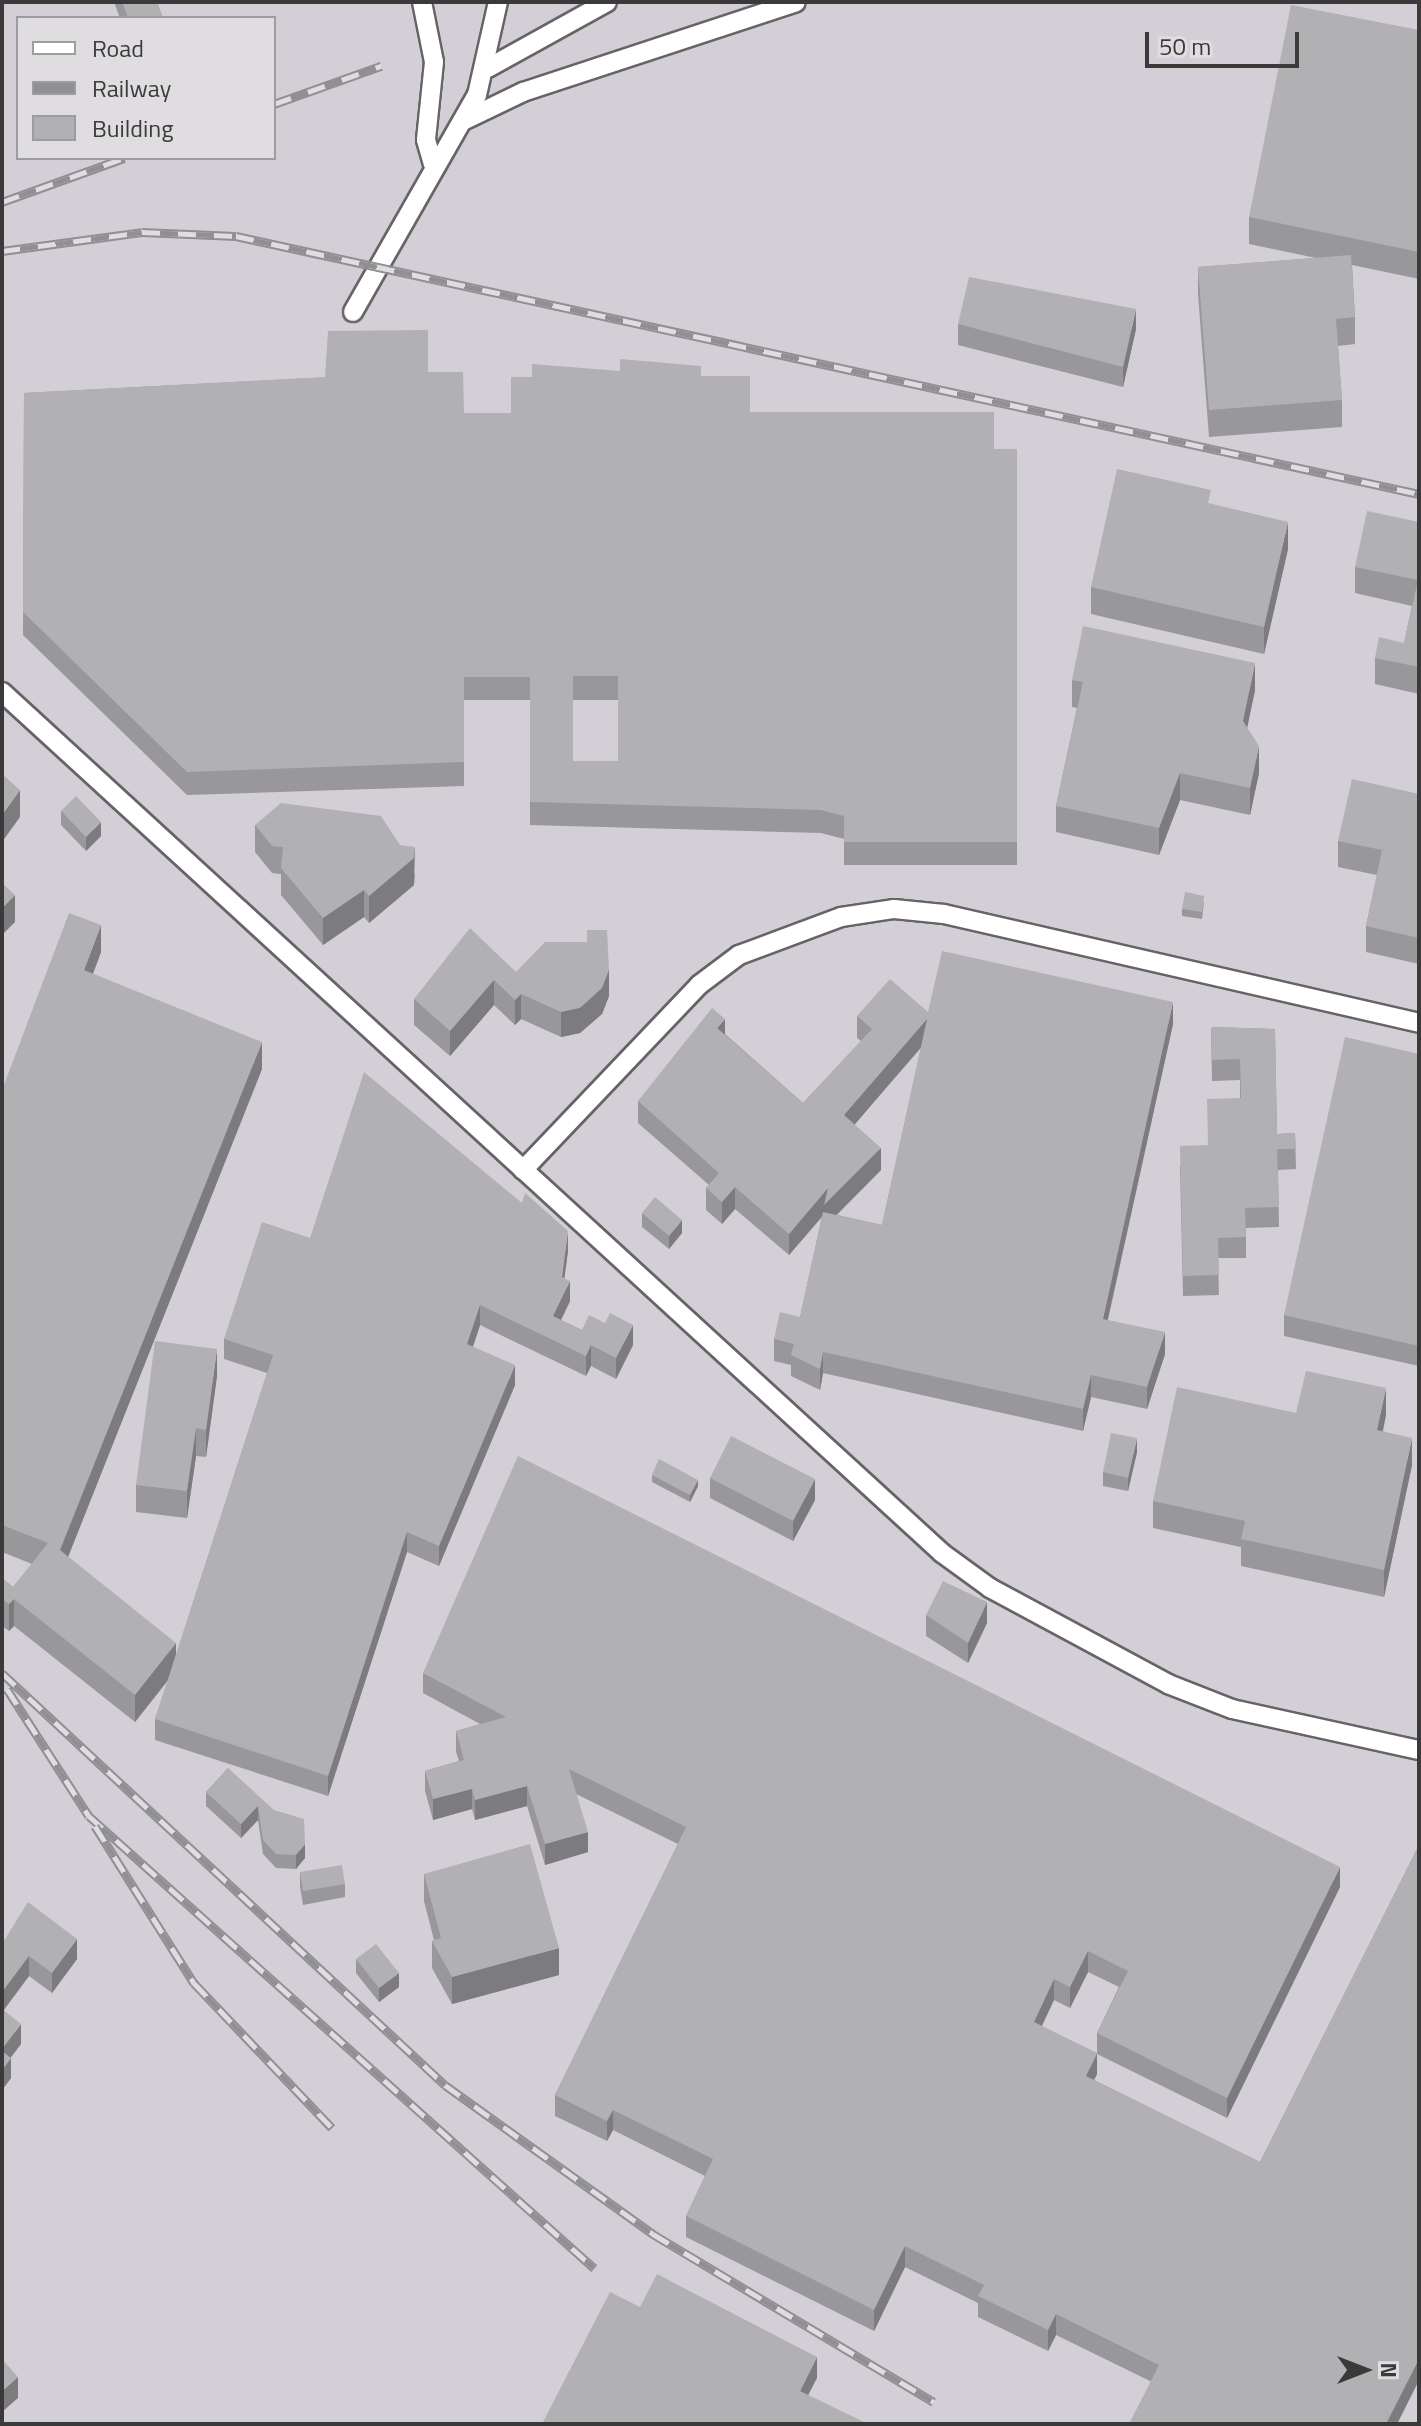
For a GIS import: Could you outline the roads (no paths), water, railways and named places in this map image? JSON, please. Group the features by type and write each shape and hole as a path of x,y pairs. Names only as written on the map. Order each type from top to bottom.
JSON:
{"street":[{"path":"422,2 434,62 426,140 433,164"},
{"path":"353,312 433,164 463,121 488,68 498,2"},
{"path":"488,68 607,2"},
{"path":"463,121 523,92 796,2"},
{"path":"2,692 901,1517 990,1588 1181,1689 1270,1718 1419,1750"},
{"path":"523,1170 699,985 739,955 841,917 894,909 944,914 1419,1023"}],"railway":[{"path":"276,103 381,66"},
{"path":"2,202 118,160"},
{"path":"2,251 142,232 236,236 1419,494"},
{"path":"2,1673 445,2085 653,2234 934,2402"},
{"path":"7,1689 89,1816 594,2268"},
{"path":"95,1826 194,1983 332,2128"}]}
